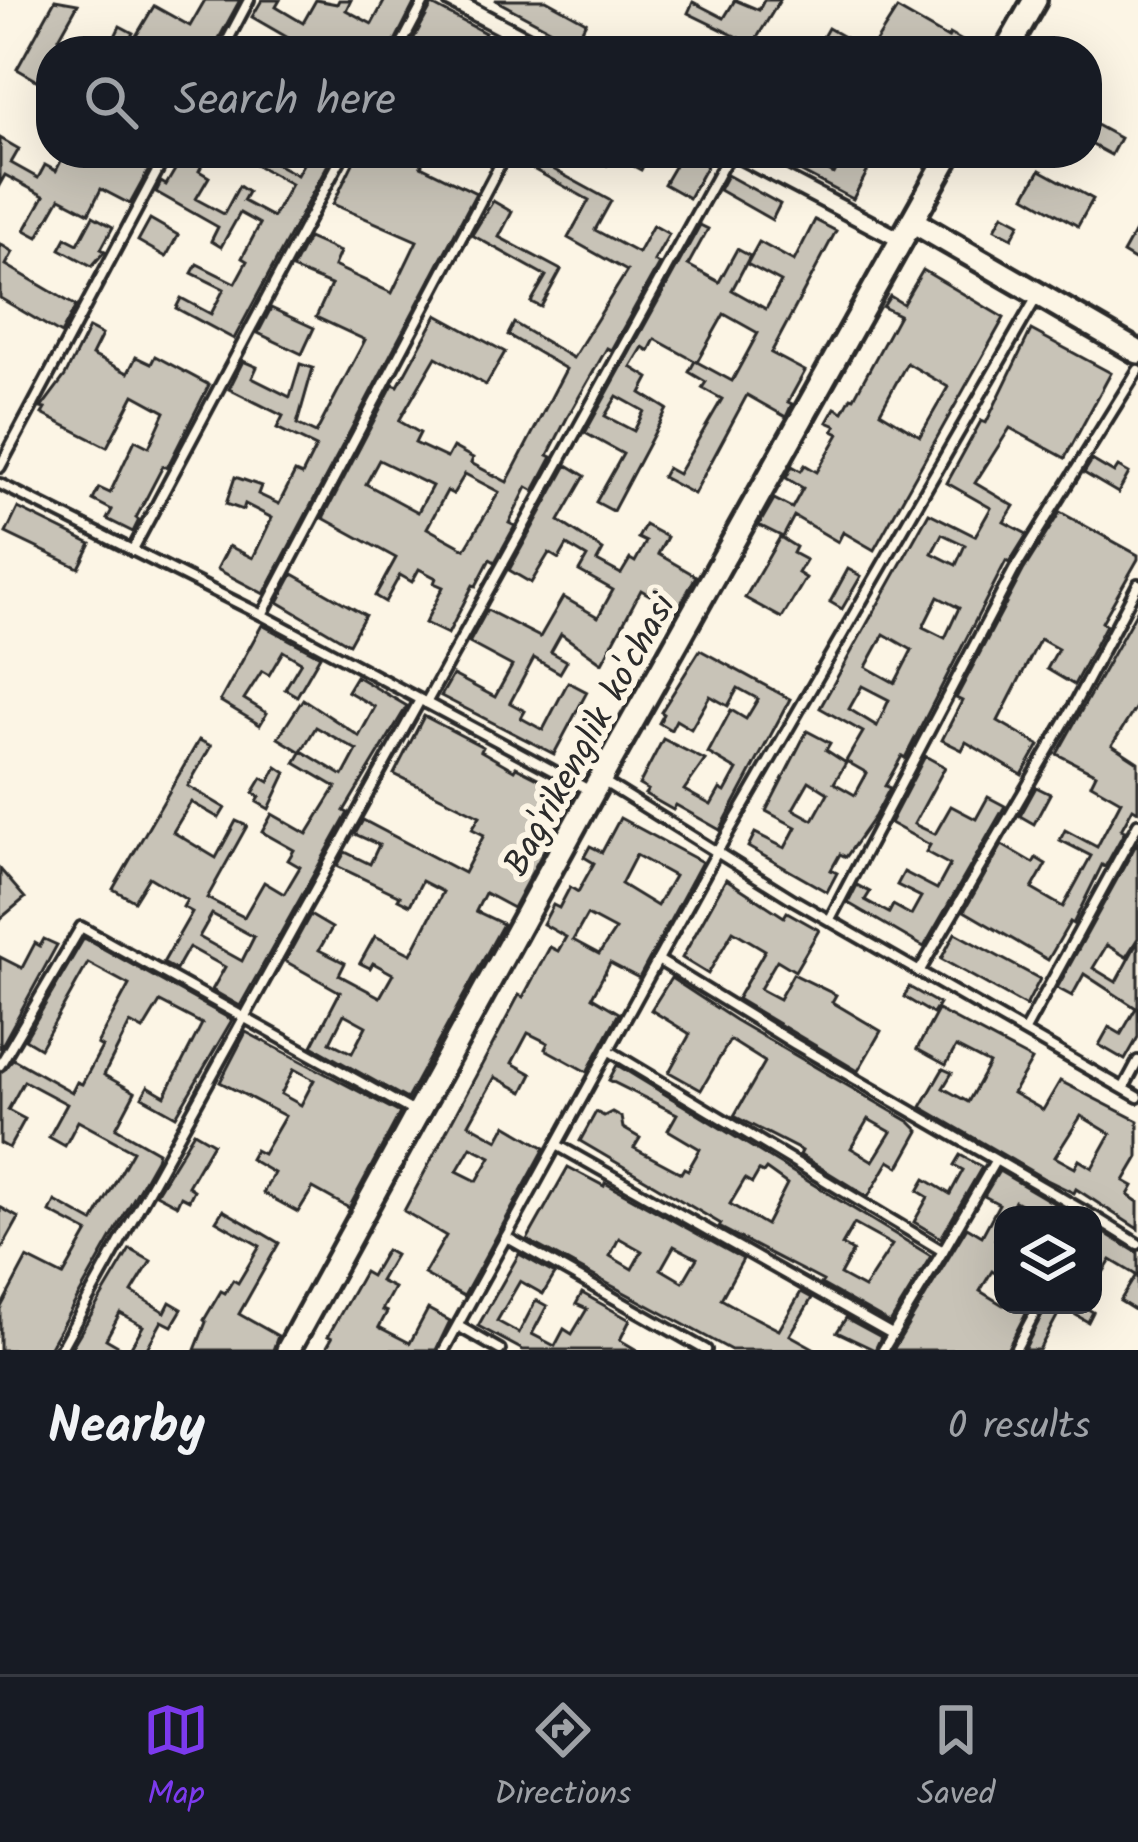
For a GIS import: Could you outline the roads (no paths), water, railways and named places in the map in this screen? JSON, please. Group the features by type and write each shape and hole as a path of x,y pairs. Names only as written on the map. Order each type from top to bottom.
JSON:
{"main road":[{"path":"1014,36 1034,0"},
{"name":"Bag'rikenglik ko'chasi","path":"288,1350 596,785 942,168"},
{"path":"907,231 1039,295 1138,352"}],"street":[{"path":"451,0 519,36"},
{"path":"766,168 907,231"}],"lane":[{"path":"230,36 249,0"},
{"path":"406,36 425,0"},
{"path":"0,467 159,168"},
{"path":"132,551 336,168"},
{"path":"262,615 498,168"},
{"path":"60,1350 724,168"},
{"path":"444,1350 717,852 1039,295"},
{"path":"830,920 1014,570 1138,370"},
{"path":"0,484 423,702 596,785 1138,1096"},
{"path":"919,972 1072,709 1138,584"},
{"path":"1025,1030 1138,824"},
{"path":"0,1065 81,927 417,1114"},
{"path":"658,960 1074,1206"},
{"path":"608,1050 943,1251"},
{"path":"1124,1087 1138,1061"},
{"path":"557,1145 892,1334"},
{"path":"883,1350 995,1161"},
{"path":"1102,1222 1138,1244"},
{"path":"506,1237 706,1350"},
{"path":"1015,1350 1034,1314"},
{"path":"458,1325 500,1350"}]}
